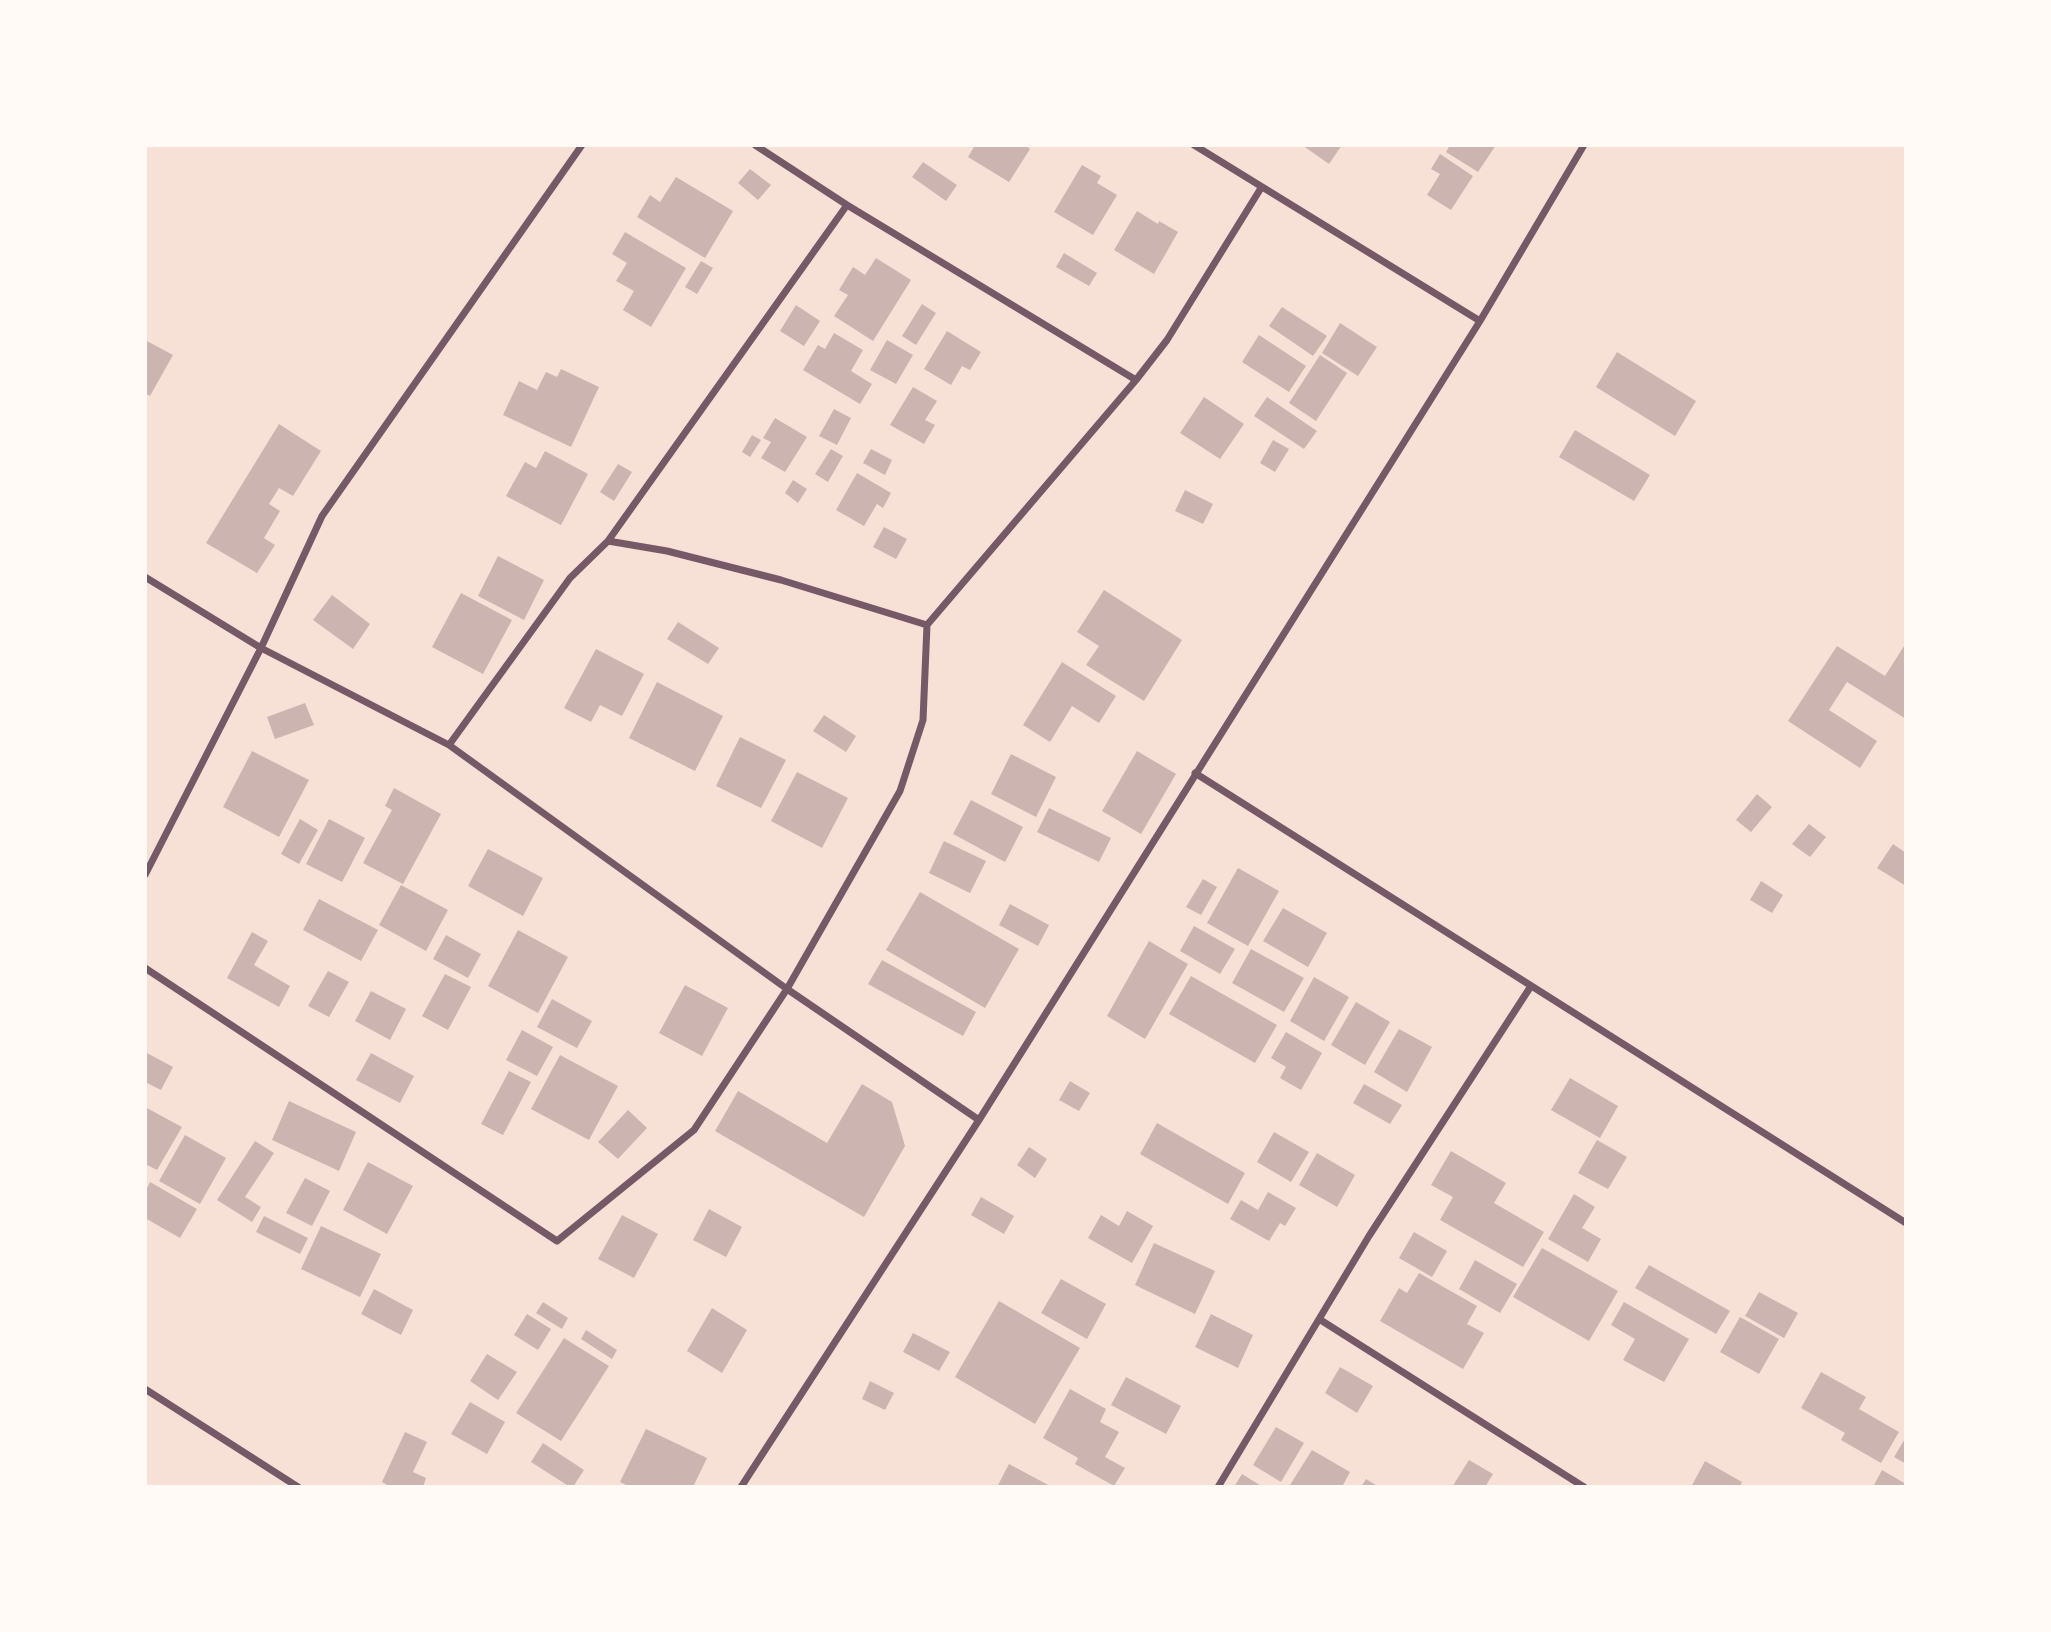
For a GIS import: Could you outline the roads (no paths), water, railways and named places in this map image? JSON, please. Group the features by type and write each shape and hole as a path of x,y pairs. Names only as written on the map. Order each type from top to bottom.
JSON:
{"street":[{"path":"145,875 261,648 323,516 582,145"},
{"path":"755,145 847,205 1136,380"},
{"path":"1194,145 1480,321"},
{"path":"741,1487 979,1120 1480,321 1584,145"},
{"path":"145,968 556,1241 694,1129 787,989 900,791 923,720 928,625 1167,340 1261,188"},
{"path":"449,745 570,578 608,541 847,205"},
{"path":"608,541 667,551 781,580 928,625"},
{"path":"145,577 261,648 449,745 787,989 979,1120"},
{"path":"1195,773 1906,1223"},
{"path":"1218,1487 1369,1236 1531,986"},
{"path":"1319,1319 1584,1487"},
{"path":"145,1389 298,1487"}]}
